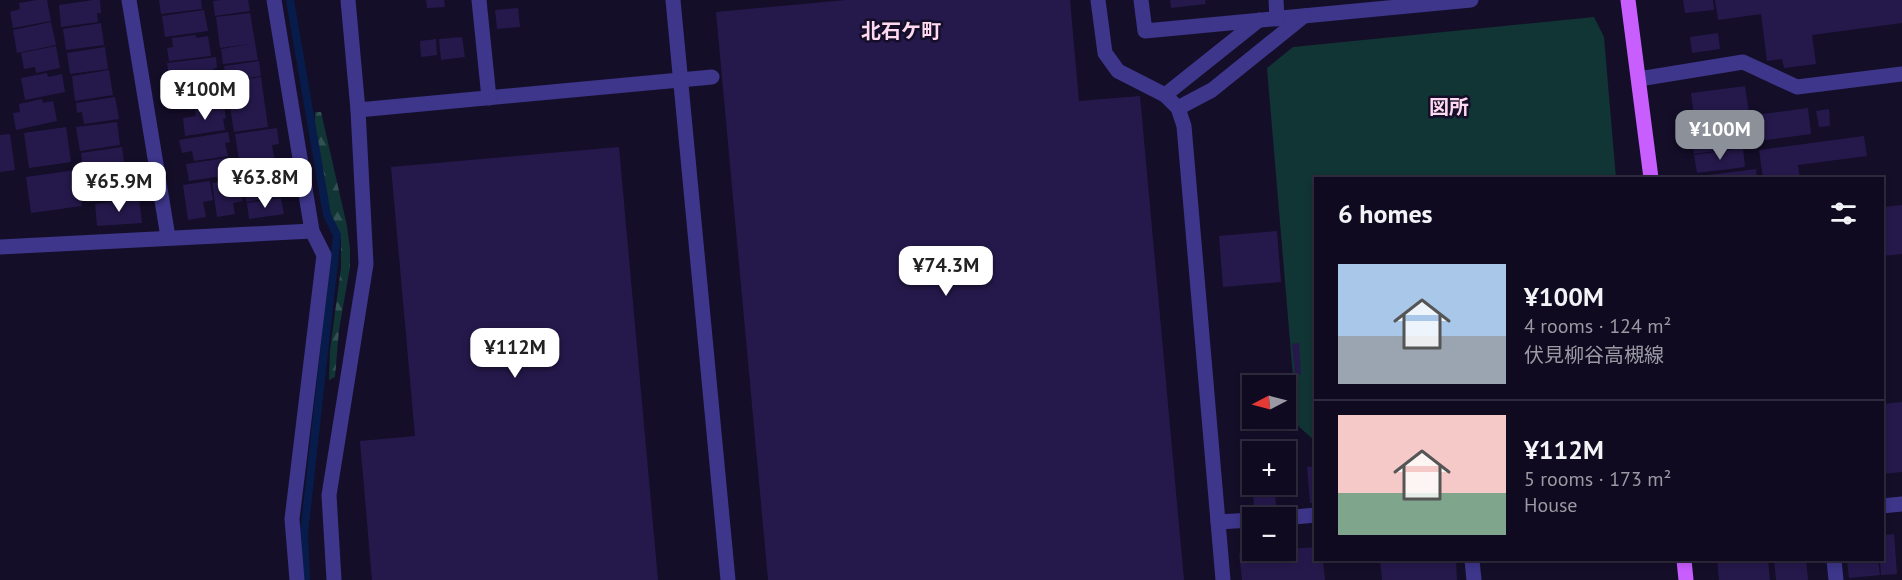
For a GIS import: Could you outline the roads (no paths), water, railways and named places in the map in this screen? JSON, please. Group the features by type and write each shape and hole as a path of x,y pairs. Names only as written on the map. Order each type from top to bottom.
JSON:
{"main road":[{"path":"1628,0 1651,177"},
{"path":"1684,561 1686,580"}],"street":[{"path":"129,0 168,237"},
{"path":"274,0 312,231 324,255 292,519 297,580"},
{"path":"334,580 329,495 366,264 358,110 348,0"},
{"path":"479,0 489,98"},
{"path":"673,0 728,580"},
{"path":"1098,0 1105,53 1111,62 1118,71 1165,95 1178,108 1184,126 1223,580"},
{"path":"1141,0 1145,31 1277,19 1411,3 1471,0"},
{"path":"1276,0 1277,19"},
{"path":"1178,108 1212,90 1304,16"},
{"path":"1165,95 1259,20"},
{"path":"1640,79 1743,62 1797,87 1902,74"},
{"path":"358,110 712,77"},
{"path":"0,247 312,231"},
{"path":"1884,506 1902,504"},
{"path":"1296,517 1314,515"},
{"path":"1218,522 1242,521"},
{"path":"1472,561 1474,580"},
{"path":"1834,561 1836,580"}],"waterway":[{"path":"290,0 327,215 337,235 304,534 306,580"}],"district":[{"name":"北石ケ町","path":"901,31"},
{"name":"図所","path":"1449,107"}]}
